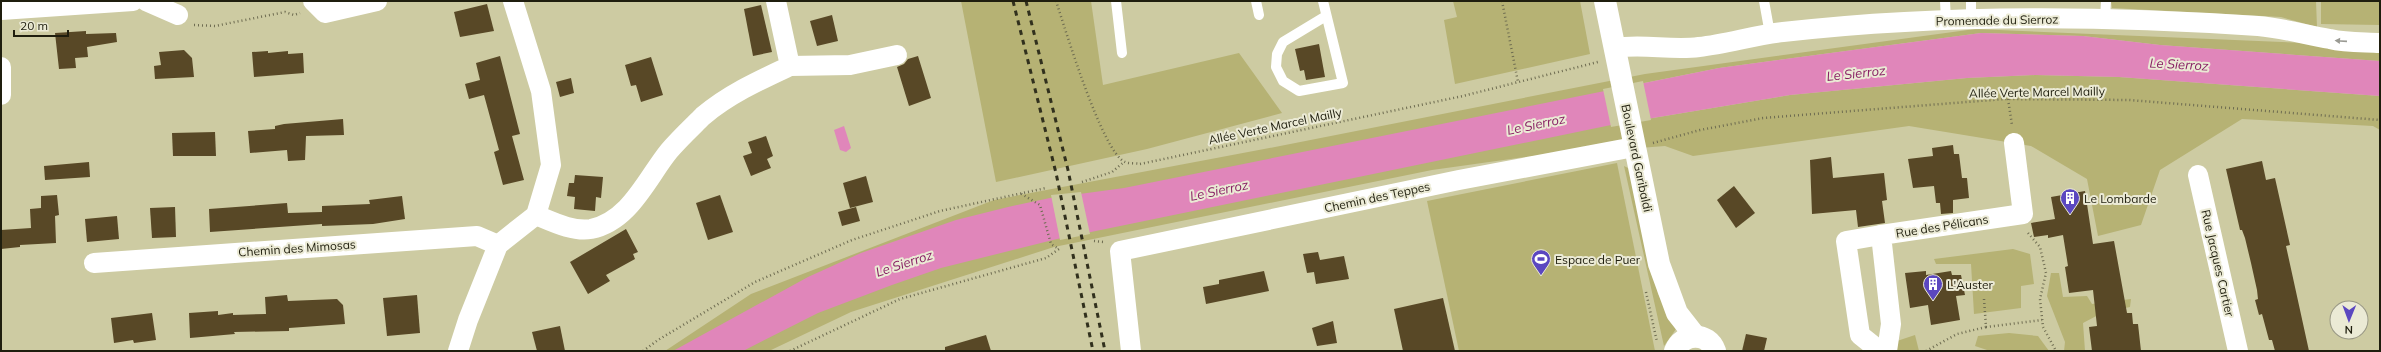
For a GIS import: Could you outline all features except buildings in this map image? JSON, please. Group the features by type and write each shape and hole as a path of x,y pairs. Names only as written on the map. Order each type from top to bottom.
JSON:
{"main road":[{"name":"Boulevard Garibaldi","path":"1605,1 1611,60 1638,144 1659,264 1677,313 1676,344 1706,340 1715,351"}],"street":[{"path":"1,10 133,1"},
{"path":"146,1 178,15"},
{"path":"316,4 325,13 377,1"},
{"path":"458,351 468,320 498,245 536,215 551,165 541,90 513,1"},
{"path":"776,1 790,66"},
{"name":"Promenade du Sierroz","path":"1611,60 1632,45 1665,49 1699,47 1770,34 1880,23 1945,10 2105,10 2259,26 2298,32 2332,40 2380,43"},
{"path":"536,215 577,229 592,229 615,218 632,202 670,150 704,116 736,92 790,66 850,64 897,55"},
{"path":"1,67 1,95"},
{"path":"2014,143 2023,214 2014,215"},
{"name":"Chemin des Teppes","path":"1131,351 1120,251 1638,144"},
{"name":"Rue Jacques Cartier","path":"2198,175 2238,351"},
{"name":"Rue des Pélicans","path":"1887,351 1891,324 1881,235 2014,215"},
{"path":"1880,351 1860,335 1846,241 1881,235"},
{"name":"Chemin des Mimosas","path":"94,263 477,236 498,245"}],"lane":[{"path":"1116,1 1122,53"},
{"path":"1256,1 1259,15"},
{"path":"1323,1 1343,83 1299,91 1283,81 1276,66 1277,54 1283,42 1326,16"},
{"path":"1764,1 1770,34"}],"path":[{"path":"1056,1 1082,85 1114,151 1124,162 1112,172 1082,182"},
{"path":"1502,1 1518,82"},
{"path":"178,15 196,26 215,26 285,12 294,15 316,4"},
{"name":"Allée Verte Marcel Mailly","path":"1124,162 1140,164 1455,97 1611,60"},
{"path":"2008,99 2014,143"},
{"name":"Allée Verte Marcel Mailly","path":"1638,144 1763,118 2008,99 2129,100 2380,120"},
{"path":"643,351 658,340 755,282 852,240 940,211 1046,188"},
{"path":"790,351 900,299 1046,258 1055,252 1059,249 1051,244 1040,205 1020,194"},
{"path":"2014,215 2040,247 2046,273 2040,299 2043,327 2056,351"},
{"path":"1984,299 1986,327"},
{"path":"1652,318 1676,344"},
{"path":"1926,351 1956,334 1986,327 2042,320"}],"shaded area":[{"path":"961,1 1091,1 1103,85 1239,53 1282,113 1147,149 996,182"},
{"path":"1453,1 1580,1 1590,54 1455,84 1444,20 1457,17"},
{"path":"2111,1 2316,1 2317,27 2281,17 2112,8"},
{"path":"2321,1 2380,1 2380,25 2321,24"},
{"path":"1975,29 2306,43 2380,48 2380,61 2160,45 2083,36 1981,33 1719,68 1604,91 1611,125 1790,95 1967,78 2035,75 2119,77 2380,96 2380,130 2373,126 2242,119 2160,170 2141,225 2098,236 2087,179 2031,146 1909,126 1693,156 1665,146 1525,157 1432,170 1054,247 851,312 769,351 665,351 751,294 994,200 1275,147 1645,74"},
{"name":"Espace de Puer","path":"1617,163 1655,351 1459,351 1427,201"},
{"path":"1624,166 1632,170 1658,294 1676,329 1664,346"},
{"path":"2013,249 2030,254 2034,284 2021,286 2021,308 1974,314 1971,264 1936,264 1934,259"},
{"path":"2051,273 2059,273 2063,297 2087,296 2092,304 2131,299 2130,307 2102,313 2083,323 2085,351 2064,351 2065,342 2047,296"},
{"path":"2009,333 2038,336 2049,351 1990,351 1975,346 1978,336"},
{"path":"1915,335 1919,351 1897,351 1894,342"}],"water":[{"name":"Le Sierroz","path":"1981,33 2083,36 2160,45 2380,61 2380,96 2119,77 2035,75 1967,78 1790,95 1611,125 1057,239 941,268 892,285 818,313 743,351 673,351 808,277 861,253 956,220 1008,207 1050,198 1124,188 1719,68"},
{"path":"844,126 851,148 846,152 840,150 834,130"}],"pier":[{"path":"1643,81 1651,120 1611,127 1603,89"},
{"path":"1081,192 1090,234 1060,240 1051,195"}],"railway":[{"path":"1013,1 1056,173 1093,351"},
{"path":"1026,1 1068,170 1105,351"}],"place":[{"name":"Le Lombarde","path":"2070,215"},
{"name":"Espace de Puer","path":"1541,276"},
{"name":"L'Auster","path":"1933,301"}]}
